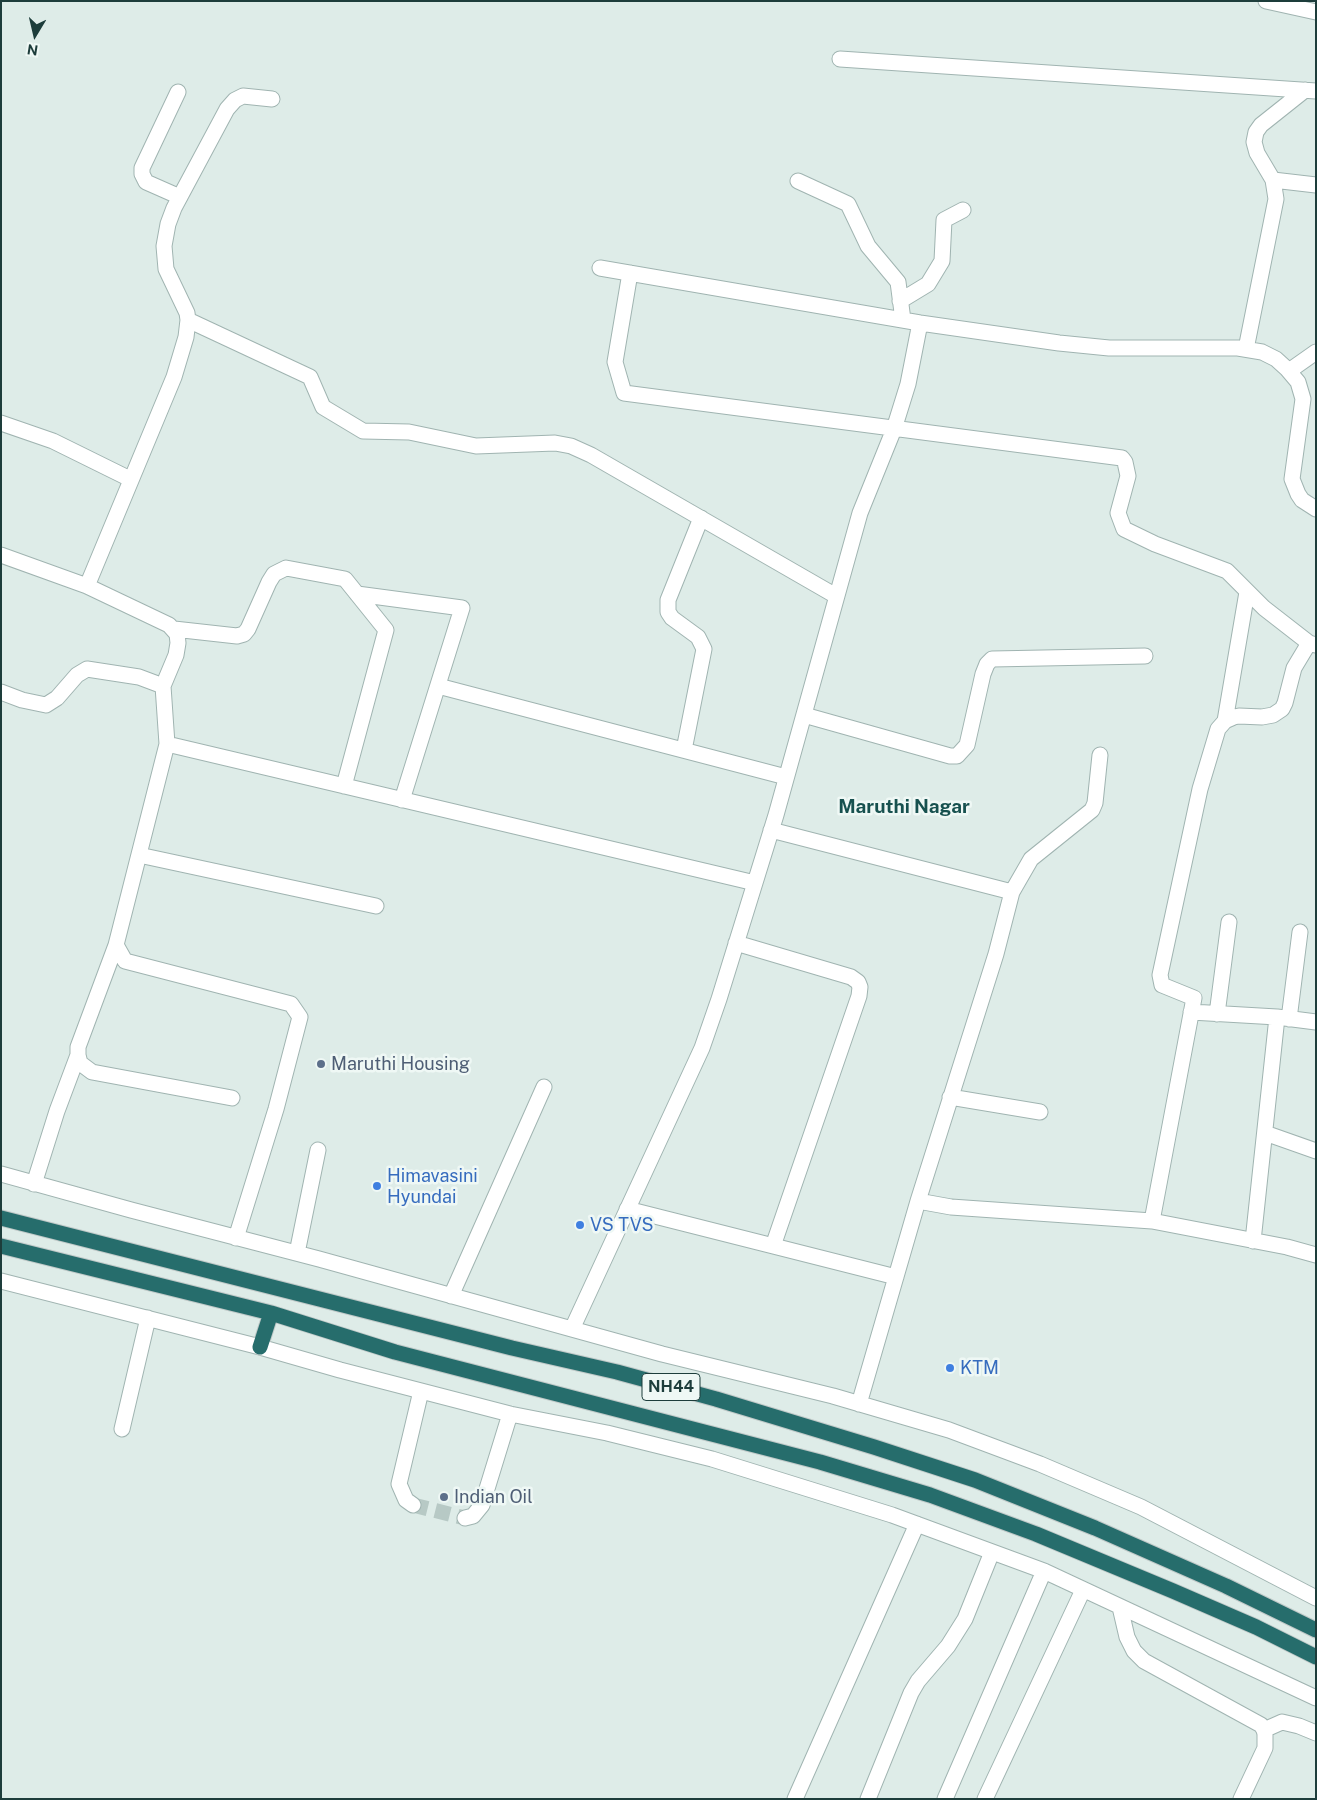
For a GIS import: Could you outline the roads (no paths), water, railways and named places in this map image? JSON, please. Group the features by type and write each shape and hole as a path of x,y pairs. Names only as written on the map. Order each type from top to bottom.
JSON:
{"highway":[{"name":"NH44","path":"1,1218 493,1344 617,1372 874,1446 975,1480 1095,1528 1226,1586 1316,1630"},
{"name":"NH44","path":"1,1246 271,1313 395,1352 820,1462 930,1495 1036,1534 1173,1591 1316,1657"},
{"path":"260,1347 271,1313"}],"street":[{"path":"1266,1 1316,12"},
{"path":"840,59 1311,91"},
{"path":"1246,349 1276,199 1273,180 1257,153 1254,142 1256,132 1261,125 1311,91"},
{"path":"178,92 142,168 142,174 146,182 180,197"},
{"path":"87,586 130,479 174,378 186,337 187,313 166,269 164,258 168,224 180,197 227,109 235,100 243,96 272,99"},
{"path":"1273,180 1316,185"},
{"path":"798,181 848,204 868,246 898,282 903,320"},
{"path":"900,300 928,284 942,261 944,220 962,210"},
{"path":"600,268 920,323 1059,343 1109,348 1246,349 1262,352 1276,359 1298,382 1303,399 1292,479 1302,500 1316,509"},
{"path":"630,273 615,362 624,393 1122,458 1126,462 1128,476 1118,512 1124,529 1155,544 1227,571 1264,608 1312,644 1294,668 1282,709 1273,715 1262,717 1239,716 1225,721 1218,729 1200,789 1160,975 1162,984 1194,998 1152,1221"},
{"path":"188,320 310,378 323,407 362,431 409,432 476,446 555,443 570,446 591,455 836,596"},
{"path":"572,1329 702,1048 772,830 860,513 894,429 908,384 920,323"},
{"path":"1289,371 1316,352"},
{"path":"1,423 52,440 130,479"},
{"path":"684,750 704,649 698,637 672,618 668,612 668,600 701,518"},
{"path":"1,555 87,586 169,624 177,634 176,654 163,686 167,744 116,945 78,1047 78,1055 80,1064 92,1072 232,1098"},
{"path":"174,629 237,636 244,634 274,574 286,568 345,579 386,630 344,786"},
{"path":"1225,721 1247,592"},
{"path":"357,594 462,608 402,800"},
{"path":"804,715 950,756 957,756 967,745 983,674 987,664 992,659 1145,656"},
{"path":"1,692 22,700 46,705 57,698 77,675 87,669 138,677 163,686"},
{"path":"438,686 786,777"},
{"path":"167,744 755,883"},
{"path":"859,1404 918,1200 996,954 1012,892 1031,859 1092,810 1095,803 1100,755"},
{"path":"772,830 1012,892"},
{"path":"139,855 376,906"},
{"path":"1217,1014 1230,922"},
{"path":"1253,1241 1264,1133 1283,1018 1300,932"},
{"path":"736,943 851,977 858,982 860,987 859,996 773,1246"},
{"path":"116,945 125,961 291,1004 300,1017 276,1109 236,1238"},
{"path":"1191,1012 1316,1022"},
{"path":"34,1184 57,1111 78,1055"},
{"path":"451,1296 544,1086"},
{"path":"950,1097 1040,1112"},
{"path":"1264,1133 1316,1152"},
{"path":"297,1253 318,1150"},
{"path":"1,1174 297,1253 662,1354 833,1396 949,1430 1040,1464 1141,1507 1316,1598"},
{"path":"918,1200 951,1207 1152,1221 1316,1255"},
{"path":"627,1209 896,1277"},
{"path":"1,1281 260,1347 510,1414 607,1433 712,1459 892,1515 1044,1571 1316,1698"},
{"path":"122,1429 148,1318"},
{"path":"412,1505 406,1500 399,1484 422,1391"},
{"path":"465,1518 473,1516 482,1505 510,1414"},
{"path":"795,1799 917,1524"},
{"path":"868,1799 911,1693 918,1681 948,1646 965,1619 992,1552"},
{"path":"944,1799 1044,1571"},
{"path":"985,1799 1083,1590"},
{"path":"1120,1607 1127,1637 1134,1651 1144,1661 1261,1725 1265,1734 1265,1748 1241,1799"},
{"path":"1264,1730 1282,1722 1299,1726 1316,1734"}],"tunnel":[{"path":"413,1505 465,1518"}],"place":[{"name":"Maruthi Housing","path":"321,1064"},
{"name":"Himavasini Hyundai","path":"377,1186"},
{"name":"VS TVS","path":"580,1225"},
{"name":"KTM","path":"950,1368"},
{"name":"Indian Oil","path":"444,1497"}],"district":[{"name":"Maruthi Nagar","path":"904,807"}]}
